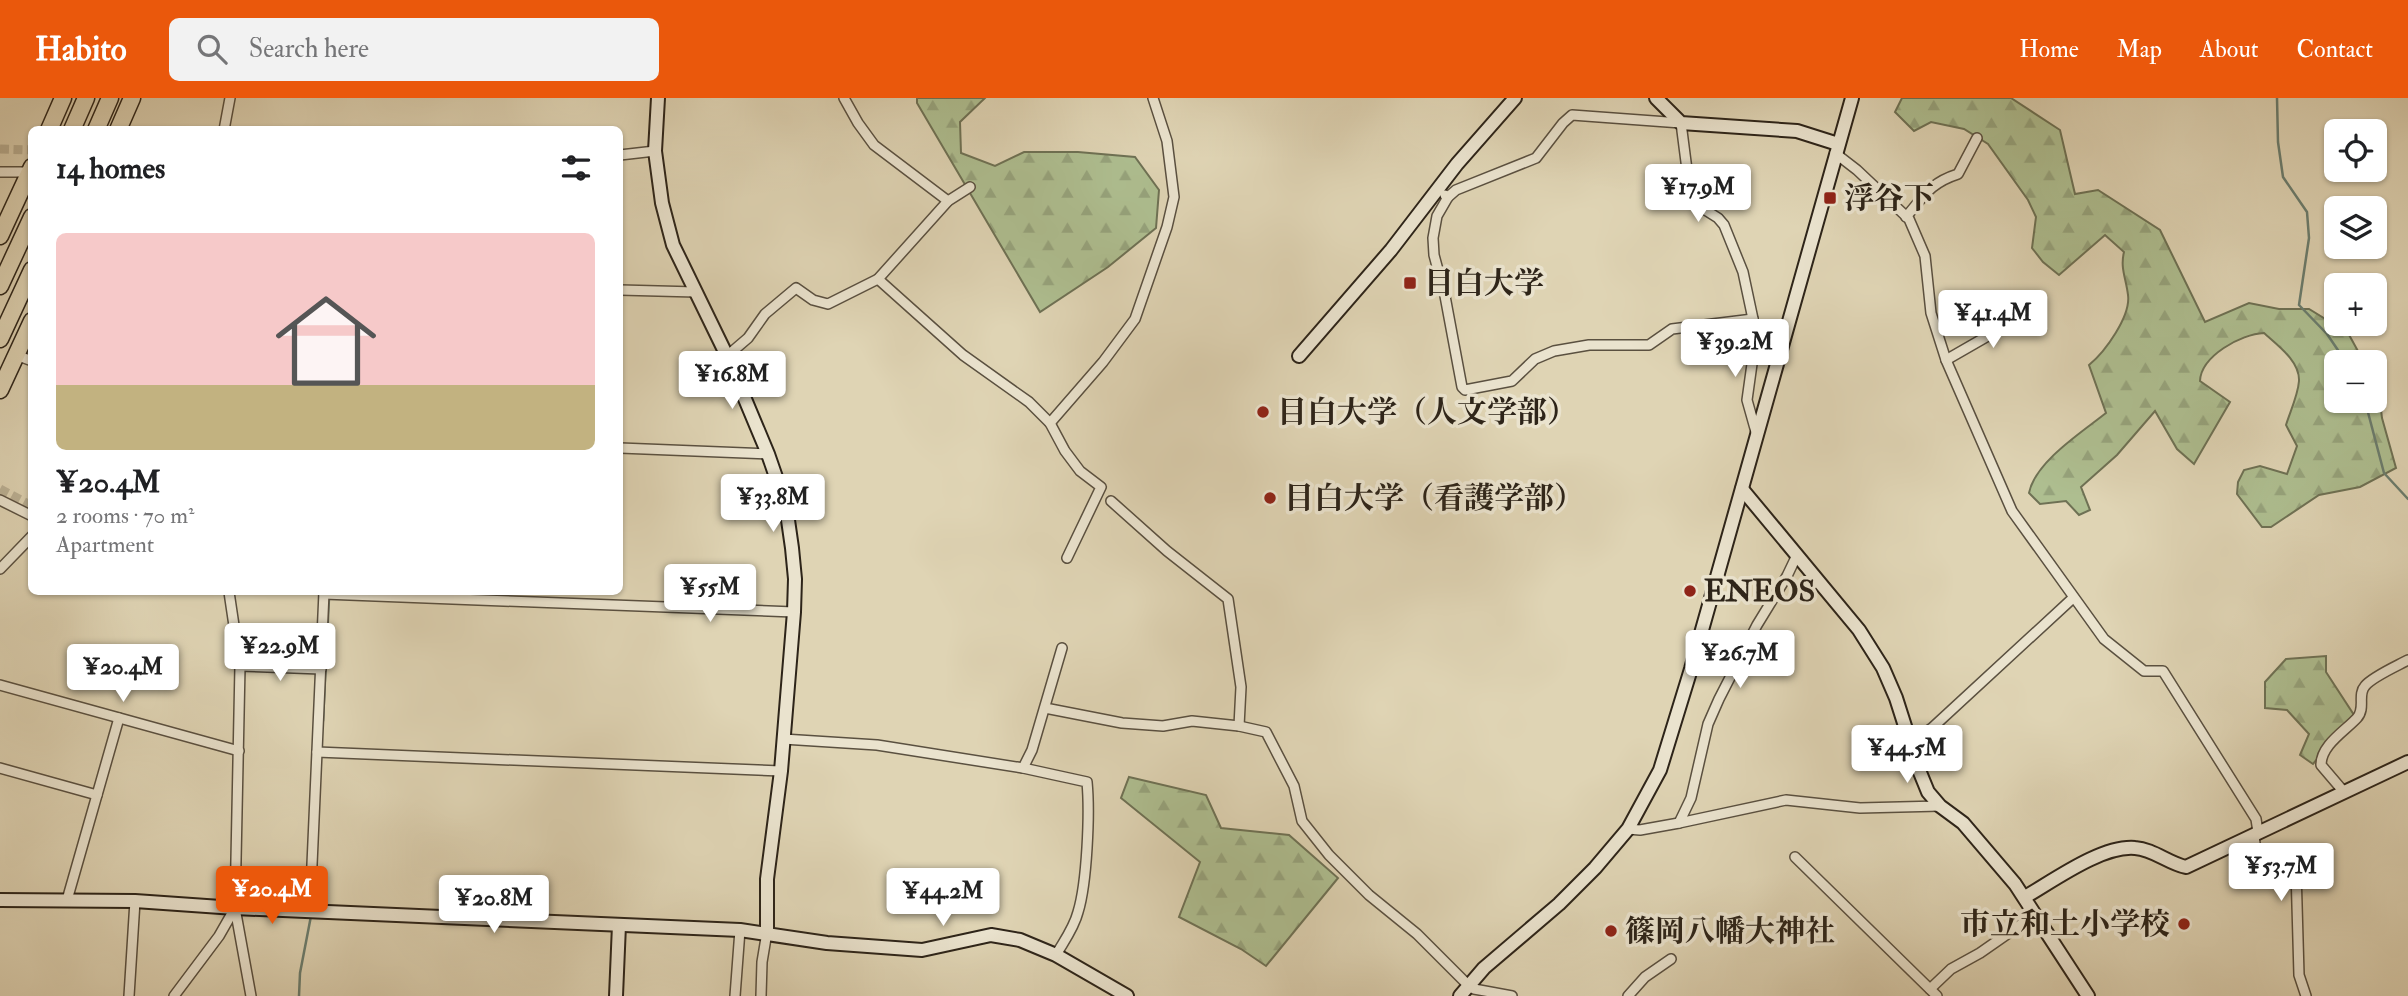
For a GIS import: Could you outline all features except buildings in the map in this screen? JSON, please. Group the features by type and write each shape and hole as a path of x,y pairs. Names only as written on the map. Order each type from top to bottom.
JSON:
{"highway":[{"path":"51,126 63,98"},
{"path":"74,126 86,98"},
{"path":"98,126 110,98"},
{"path":"120,126 132,98"},
{"path":"0,236 28,174"},
{"path":"0,286 28,226"},
{"path":"0,339 28,280"},
{"path":"0,390 24,358 28,340"}],"street":[{"path":"225,126 230,98"},
{"path":"658,98 654,151 662,203 673,245 727,356 768,454 786,506 795,579 781,771 767,879 767,933 762,962 761,996"},
{"path":"844,98 874,145 948,201"},
{"path":"1050,423 1103,362 1135,319 1167,227 1174,197 1167,141 1153,98"},
{"path":"1298,356 1443,193 1515,98"},
{"path":"1656,98 1681,123 1692,201 1724,225 1743,272 1753,319 1752,364 1747,400 1757,434"},
{"path":"1464,991 1484,968 1581,883 1628,829 1650,791 1670,744 1852,98"},
{"path":"1443,193 1536,158 1572,115 1797,131 1837,149 1906,217 1925,256 1931,313 1946,360 2012,511 2104,639 2144,671 2163,671 2256,819 2258,869 2263,871 2294,866 2297,956 2299,975 2306,996"},
{"path":"1906,217 1931,187 1958,174 1977,138"},
{"path":"623,155 654,151"},
{"path":"0,172 28,170"},
{"path":"727,356 748,338 765,314 796,288 813,300 828,303 878,279 948,201 970,187"},
{"path":"1443,193 1433,238 1434,256 1445,296 1462,387 1465,390 1511,381 1535,359 1554,351 1589,345 1649,345 1672,329 1753,319"},
{"path":"878,279 963,355 1004,382 1050,423 1065,451 1080,471 1101,487 1067,558"},
{"path":"623,290 696,292"},
{"path":"1946,360 2026,314"},
{"path":"623,448 768,454"},
{"path":"1742,489 1859,630 1883,668 1928,792 1940,806 1963,823 2025,897 2088,996"},
{"path":"0,500 28,514"},
{"path":"1111,501 1167,551 1228,599 1241,687 1239,726"},
{"path":"0,569 28,540"},
{"path":"1679,823 1691,798 1707,724 1718,699 1797,555"},
{"path":"229,595 240,666 235,908 251,996"},
{"path":"310,910 324,595"},
{"path":"373,595 794,612"},
{"path":"1911,743 1932,728 2073,598"},
{"path":"1023,768 1032,750 1062,648"},
{"path":"2344,792 2321,765 2321,758 2342,730 2359,716 2362,707 2361,693 2365,685 2408,660"},
{"path":"240,666 321,670"},
{"path":"0,685 239,751"},
{"path":"1045,708 1122,723 1163,726 1192,720 1266,732 1294,786 1302,821 1329,855 1368,895 1417,934 1464,991"},
{"path":"67,900 119,718"},
{"path":"783,739 877,745 1023,768 1087,782 1085,854 1079,910 1056,955"},
{"path":"317,752 781,771"},
{"path":"2025,897 2092,859 2117,849 2135,848 2186,867 2408,762"},
{"path":"0,768 97,795"},
{"path":"1628,829 1640,830 1679,823 1786,800 1860,808 1940,806"},
{"path":"1795,857 1934,993 1951,969 2036,915"},
{"path":"0,900 135,901 235,908 740,930 827,943 922,950 991,935 1020,940 1056,955 1128,996"},
{"path":"129,996 135,901"},
{"path":"174,996 219,936 235,908"},
{"path":"616,996 619,925"},
{"path":"735,996 740,930"},
{"path":"1628,996 1645,977 1671,959"},
{"path":"1464,991 1474,989 1512,996"}],"green space":[{"path":"917,98 985,98 960,122 961,153 995,166 1024,152 1078,152 1135,157 1159,190 1156,228 1108,267 1040,312 917,103"},
{"path":"1902,98 2011,98 2060,130 2075,194 2098,190 2160,230 2205,322 2249,303 2279,309 2309,309 2324,318 2324,336 2350,336 2357,350 2324,350 2324,413 2381,413 2396,468 2360,487 2319,495 2271,527 2262,527 2237,494 2238,482 2244,470 2260,466 2287,474 2297,446 2286,425 2299,381 2292,360 2264,333 2244,337 2224,348 2207,363 2202,372 2200,381 2230,402 2194,464 2177,449 2155,411 2117,455 2081,487 2090,510 2079,515 2066,501 2040,504 2029,493 2040,470 2061,448 2106,413 2089,365 2109,343 2128,304 2123,268 2124,252 2105,235 2059,275 2043,262 2032,248 2036,217 2028,200 1988,144 1964,129 1931,122 1914,131 1895,112"},
{"path":"2326,656 2326,672 2354,715 2313,764 2300,755 2309,734 2287,710 2265,708 2265,682 2286,659"},
{"path":"1129,777 1206,795 1221,828 1289,835 1338,878 1266,966 1241,949 1179,917 1200,862 1121,798"}],"waterway":[{"path":"2277,98 2278,142 2283,177 2307,212 2309,238 2299,305 2327,334 2338,350"},
{"path":"2368,413 2384,473 2408,499"},
{"path":"323,721 329,598"},
{"path":"299,996 300,973 311,916"}],"tunnel":[{"path":"0,149 28,150"},
{"path":"0,489 28,504"}],"place":[{"name":"浮谷下","path":"1830,198"},
{"name":"目白大学","path":"1410,283"},
{"name":"目白大学（人文学部）","path":"1263,412"},
{"name":"目白大学（看護学部）","path":"1270,498"},
{"name":"ENEOS","path":"1690,591"},
{"name":"市立和土小学校","path":"2184,924"},
{"name":"篠岡八幡大神社","path":"1611,931"}]}
